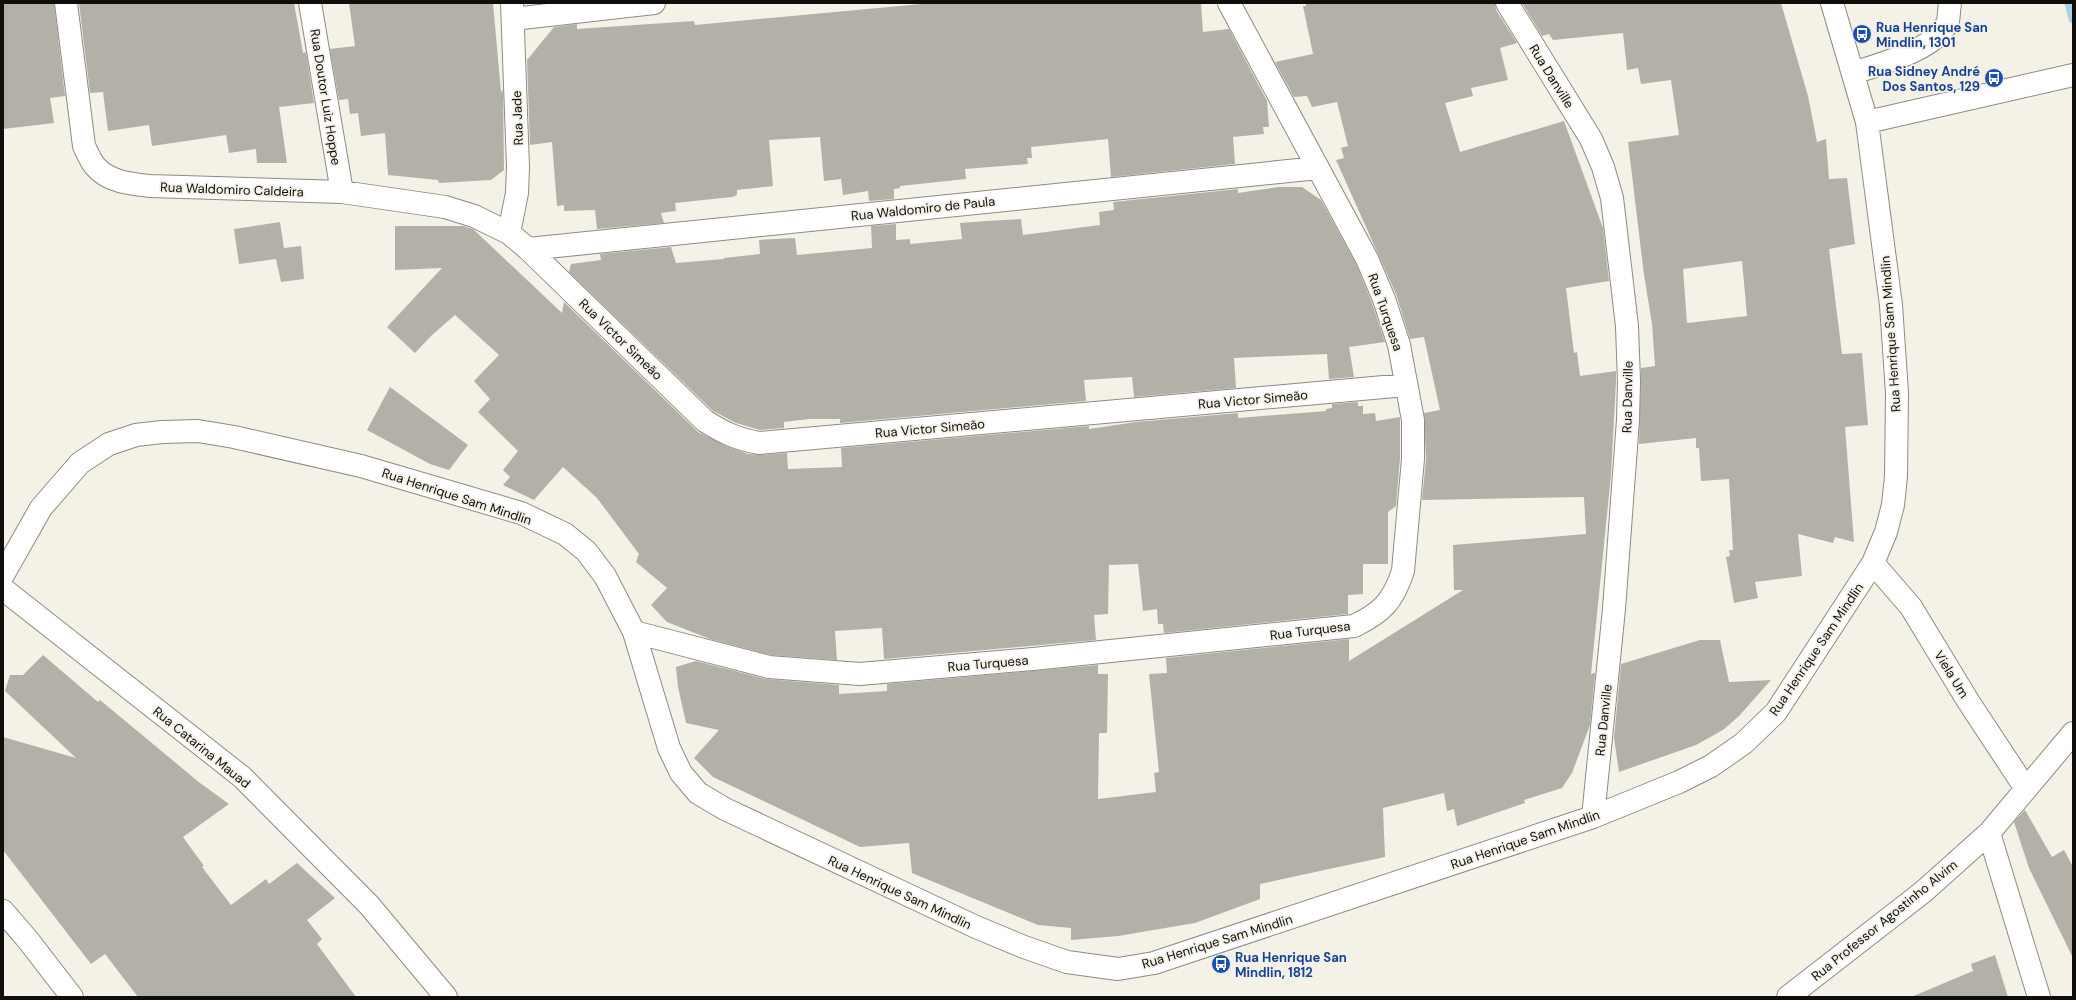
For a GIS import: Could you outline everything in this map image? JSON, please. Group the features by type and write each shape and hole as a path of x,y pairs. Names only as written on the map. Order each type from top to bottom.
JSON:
{"street":[{"name":"Rua Waldomiro Caldeira","path":"66,3 84,146 94,165 105,174 128,184 342,192 445,207 474,216 510,233 528,249"},
{"name":"Rua Doutor Luiz Hoppe","path":"310,3 342,192"},
{"path":"512,11 654,3"},
{"name":"Rua Turquesa","path":"634,632 769,667 860,674 1354,626 1375,616 1388,603 1398,586 1403,570 1413,459 1413,420 1399,345 1384,299 1367,259 1229,3"},
{"name":"Rua Danville","path":"1507,3 1591,139 1604,167 1612,198 1627,326 1629,382 1628,420 1614,608 1593,817"},
{"name":"Rua Henrique Sam Mindlin","path":"3,575 41,508 80,463 109,444 136,435 162,432 198,431 234,437 362,466 521,513 564,534 586,551 605,576 634,632 669,748 681,773 698,794 725,809 976,928 1024,947 1068,962 1118,969 1154,963 1593,817 1679,782 1711,766 1744,743 1776,712 1873,563 1886,532 1893,505 1896,476 1897,393 1890,305 1867,122 1832,3"},
{"path":"1853,73 1907,54 1937,37 1948,22 1950,3"},
{"name":"Rua Jade","path":"510,233 517,193 518,167 512,11"},
{"path":"1867,122 2073,75"},
{"name":"Rua Waldomiro de Paula","path":"528,249 1318,168"},
{"name":"Rua Victor Simeão","path":"528,249 705,421 726,434 759,443 1406,385"},
{"name":"Viela Um","path":"1873,563 1910,607 1968,701 2026,789"},
{"name":"Rua Catarina Mauad","path":"3,589 242,777 369,905 446,997"},
{"name":"Rua Professor Agostinho Alvim","path":"1788,997 1923,892 1989,833 2073,733"},
{"path":"1989,833 2039,997"},
{"path":"3,911 28,940 72,997"}],"building":[{"path":"3,3 54,3 65,96 50,98 54,123 3,129"},
{"path":"79,3 294,3 303,53 306,52 314,103 279,107 287,163 257,163 256,149 229,153 226,135 152,146 149,125 108,131 103,92 90,93"},
{"path":"349,3 493,3 501,92 503,90 504,170 491,180 439,183 438,180 388,175 385,133 361,136 358,113 350,114 348,99 339,100 330,49 355,46"},
{"path":"932,3 1201,3 1203,32 1229,29 1267,101 1269,127 1263,127 1264,134 1233,137 1235,164 1111,177 1108,139 1031,147 1032,158 1027,158 1028,164 965,169 966,179 900,186 900,188 894,189 894,199 869,201 868,191 843,195 841,179 824,181 820,137 769,140 773,186 737,190 737,195 732,197 675,203 676,211 661,213 664,223 597,229 595,210 564,211 564,205 557,206 552,142 530,145 527,60 554,27 577,24 577,29 694,21 695,25"},
{"path":"1306,3 1495,3 1496,10 1517,43 1500,48 1508,80 1471,88 1473,96 1445,103 1460,152 1564,121 1603,228 1609,281 1566,288 1574,353 1577,352 1580,376 1616,371 1616,382 1611,475 1591,674 1595,673 1590,725 1572,773 1562,788 1524,800 1525,803 1457,826 1454,809 1447,811 1444,793 1383,808 1385,857 1260,884 1260,899 1195,923 1118,936 1071,940 1071,928 1038,925 912,873 909,843 860,847 713,777 694,758 719,730 686,723 678,687 676,667 696,661 766,679 839,685 839,694 887,691 887,684 1098,665 1098,674 1108,674 1107,733 1099,733 1098,799 1156,792 1154,773 1159,772 1149,674 1167,673 1166,658 1349,639 1349,661 1463,590 1454,590 1453,545 1586,534 1584,497 1422,500 1426,459 1424,413 1440,410 1424,337 1410,339 1396,294 1336,160 1344,158 1341,148 1348,146 1337,102 1312,107 1307,96 1294,97 1275,62 1313,54 1303,6 1306,6"},
{"path":"1522,3 1781,3 1808,96 1817,142 1826,139 1829,179 1847,178 1855,244 1829,249 1842,354 1862,353 1868,425 1845,427 1854,542 1835,537 1833,543 1798,534 1802,576 1755,582 1758,598 1734,603 1726,557 1730,556 1729,550 1733,550 1729,479 1701,481 1699,448 1696,448 1696,438 1639,444 1641,368 1655,366 1652,324 1644,275 1628,142 1679,135 1671,80 1641,84 1638,68 1627,70 1623,33 1553,40 1549,34 1542,36","holes":["1742,261 1747,316 1687,323 1683,269"]},
{"path":"1279,187 1302,187 1321,200 1356,264 1372,303 1385,342 1349,347 1354,377 1329,379 1327,354 1234,358 1236,388 1134,397 1132,377 1084,380 1086,401 840,423 840,419 809,419 784,422 784,428 760,430 736,423 713,411 569,272 571,264 601,260 600,254 671,247 676,263 760,254 759,240 795,238 797,255 872,248 871,226 896,224 896,240 910,239 910,244 962,239 960,223 1021,219 1023,235 1100,225 1099,212 1114,210 1113,202 1238,189 1238,193"},
{"path":"280,222 284,248 301,246 304,279 281,282 276,259 239,264 234,229"},
{"path":"395,226 463,226 473,229 562,313 564,302 698,432 726,446 748,454 760,455 787,453 788,469 842,467 841,448 1089,426 1089,429 1136,422 1238,413 1238,418 1326,411 1326,409 1332,408 1332,404 1358,402 1358,406 1363,406 1363,414 1375,413 1376,421 1400,417 1400,458 1396,506 1388,512 1388,564 1363,564 1363,594 1348,595 1348,614 1164,633 1163,624 1158,624 1157,609 1143,611 1138,564 1109,565 1108,614 1094,615 1096,640 884,659 882,628 835,631 837,660 771,655 710,639 667,622 651,605 667,588 636,562 639,554 597,498 563,467 534,500 503,485 510,477 503,470 518,451 478,412 490,399 474,381 499,355 455,315 432,335 415,353 387,327 442,268 395,270"},
{"path":"390,387 468,445 449,470 430,464 367,430"},
{"path":"1700,640 1720,640 1729,682 1771,680 1739,716 1723,730 1696,745 1619,772 1614,738 1621,664"},
{"path":"43,655 98,702 100,700 200,783 229,804 183,837 204,866 202,867 231,905 266,879 269,884 297,863 335,898 307,920 322,939 317,944 356,997 138,997 105,954 91,964 3,850 3,737 76,758 5,691 10,675 23,675"},
{"path":"2025,810 2052,857 2064,850 2073,867 2073,958 2029,868 2014,822"},
{"path":"1995,955 2008,997 1911,997 1973,971 1971,964"}],"waterway":[{"path":"2069,3 2073,19"}],"place":[{"name":"Rua Henrique San Mindlin, 1301","path":"1862,34"},
{"name":"Rua Sidney André Dos Santos, 129","path":"1994,78"},
{"name":"Rua Henrique San Mindlin, 1812","path":"1221,964"}]}
